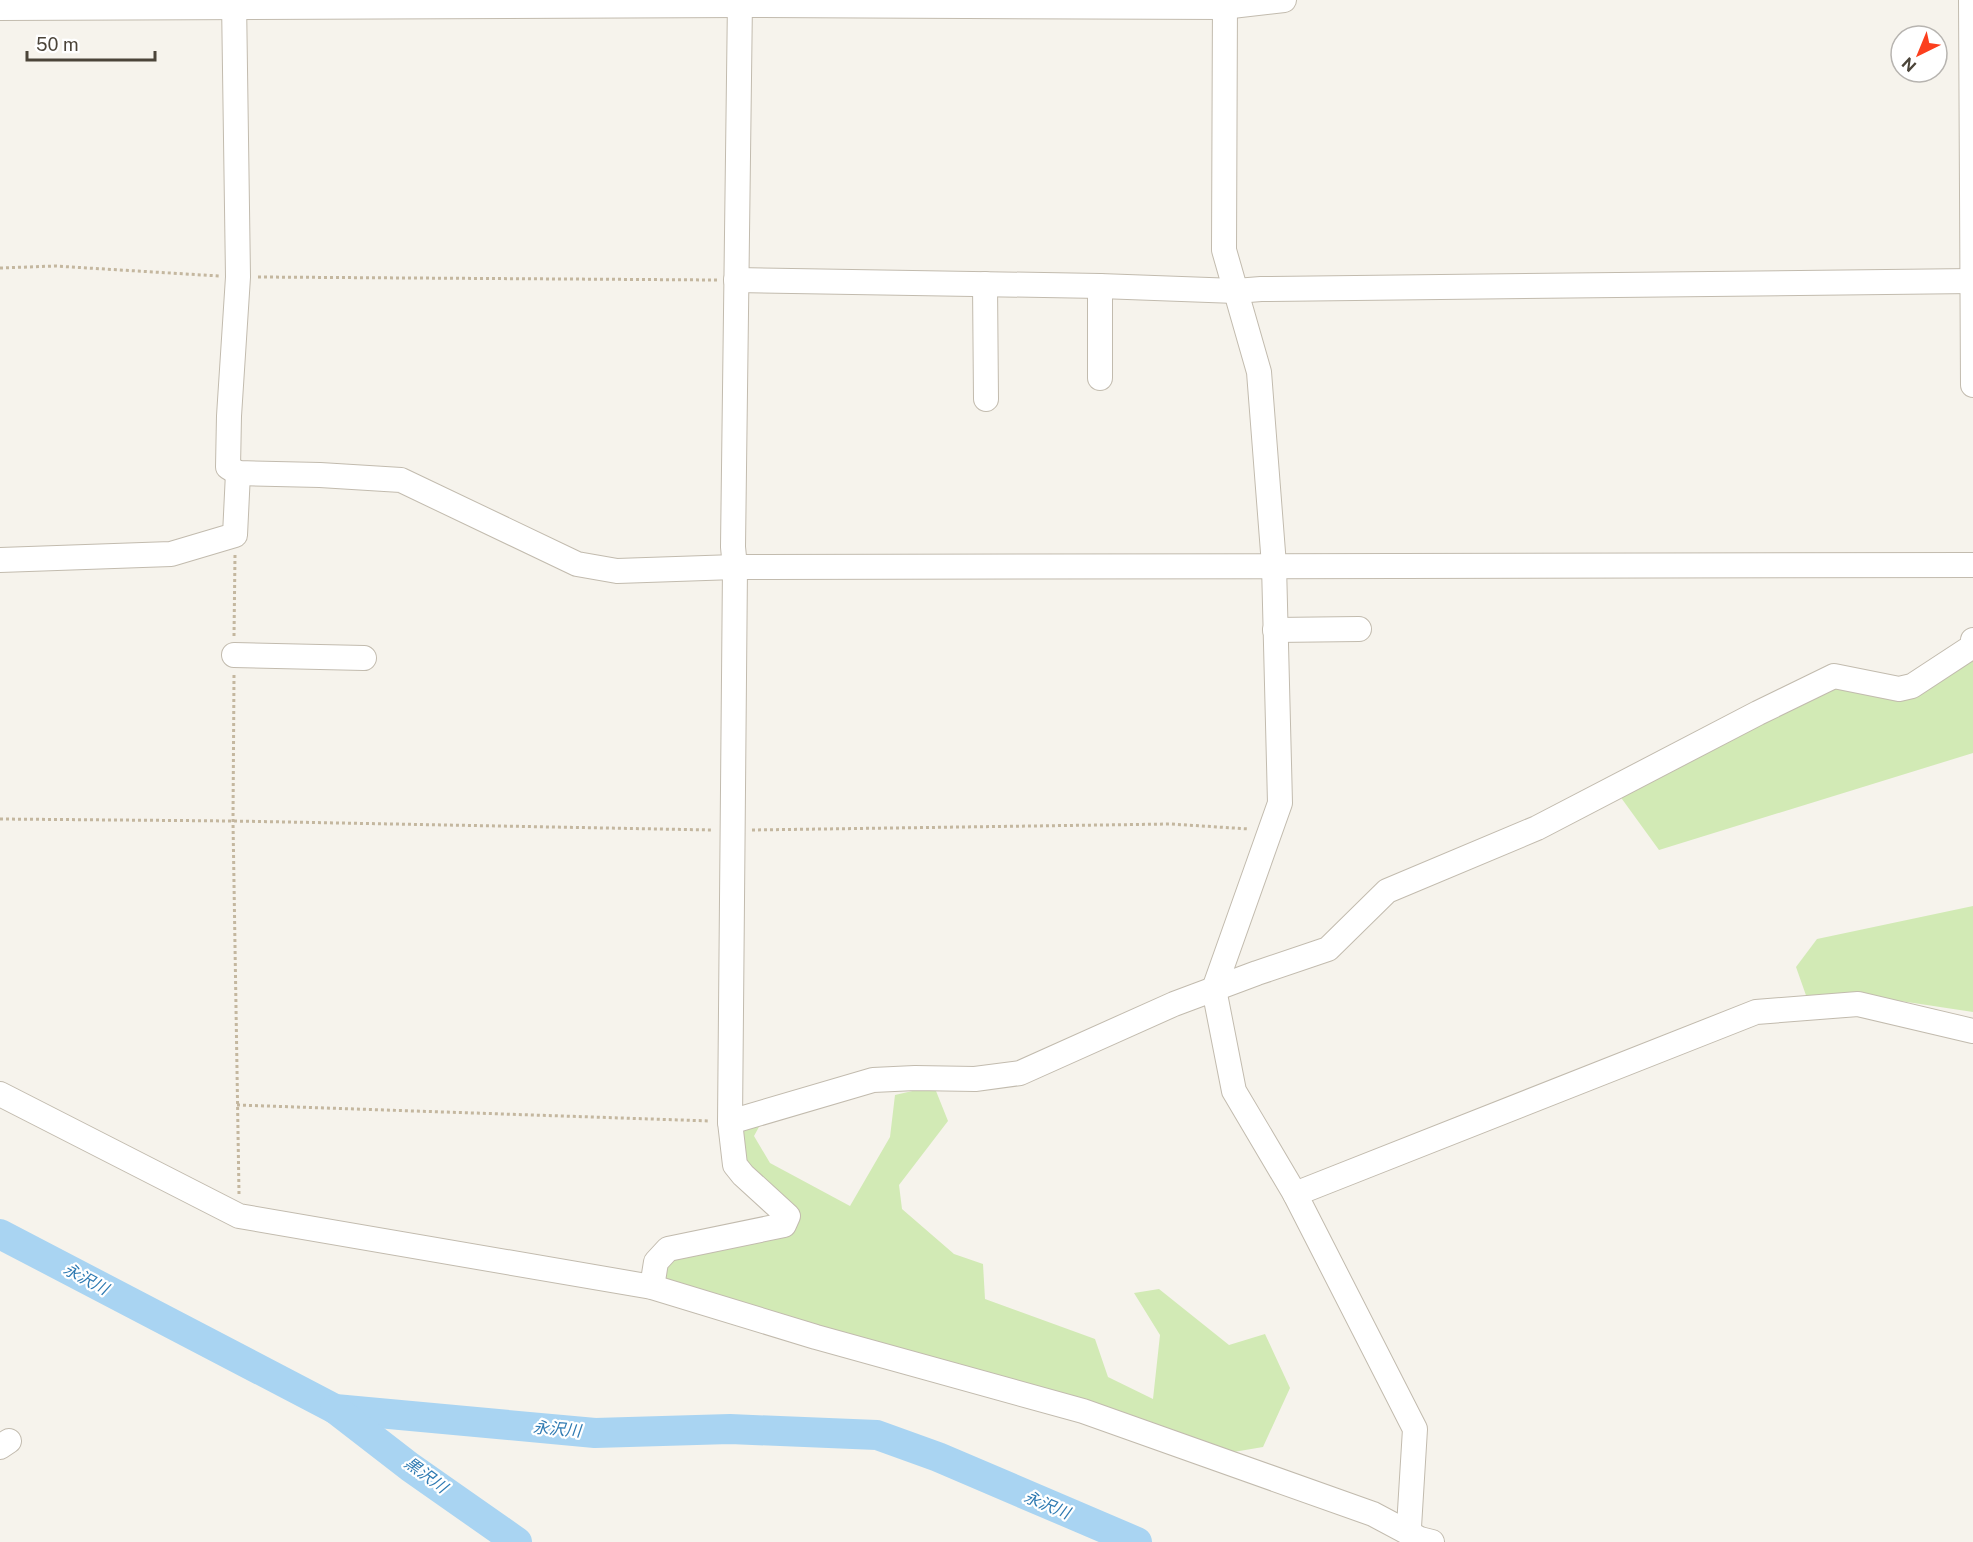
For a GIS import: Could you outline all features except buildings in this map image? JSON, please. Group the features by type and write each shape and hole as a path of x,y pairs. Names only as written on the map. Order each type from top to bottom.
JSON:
{"street":[{"path":"0,9 234,4 1224,3 1284,0"},
{"path":"1971,0 1973,385"},
{"path":"652,1287 656,1262 668,1249 784,1225 788,1216 735,1165 730,1122 735,567 733,547 740,2"},
{"path":"0,1094 239,1216 652,1287 816,1337 1083,1411 1373,1514 1420,1537 1415,1429 1295,1194 1234,1091 1214,989 1280,803 1274,565 1260,372 1224,250 1224,3"},
{"path":"234,4 238,277 228,467 238,473 400,480 577,564 617,571 735,567 1973,565"},
{"path":"736,280 1100,286 1236,291 1973,281"},
{"path":"985,284 986,399"},
{"path":"1100,286 1100,378"},
{"path":"0,560 171,554 235,535 238,473"},
{"path":"1275,630 1359,628"},
{"path":"730,1122 873,1080 975,1079 1020,1073 1174,1004 1328,949 1387,891 1537,828 1834,676 1899,689 1912,686 1973,646 1973,640"},
{"path":"234,655 364,658"},
{"path":"1295,1194 1756,1011 1858,1004 1973,1031"}],"path":[{"path":"0,268 56,266 238,277 736,280"},
{"path":"235,535 233,821 239,1216"},
{"path":"0,819 233,821 733,831 1171,824 1271,830"},
{"path":"237,1106 730,1122"}],"green space":[{"path":"1973,656 1973,753 1659,850 1614,788 1834,676 1897,698"},
{"path":"1973,906 1973,1012 1874,997 1808,1001 1796,967 1817,939"},
{"path":"934,1086 948,1121 899,1185 902,1209 954,1254 983,1264 985,1299 1095,1339 1108,1377 1153,1399 1160,1335 1134,1293 1159,1289 1229,1345 1265,1334 1290,1388 1263,1447 1210,1456 660,1283 670,1257 787,1231 744,1168 738,1129 765,1116 754,1136 770,1163 850,1206 890,1137 895,1095"}],"waterway":[{"name":"永沢川","path":"0,1234 335,1409 595,1433 730,1429 877,1435 938,1457 1137,1542"},
{"name":"黒沢川","path":"335,1409 410,1467 517,1542"}]}
